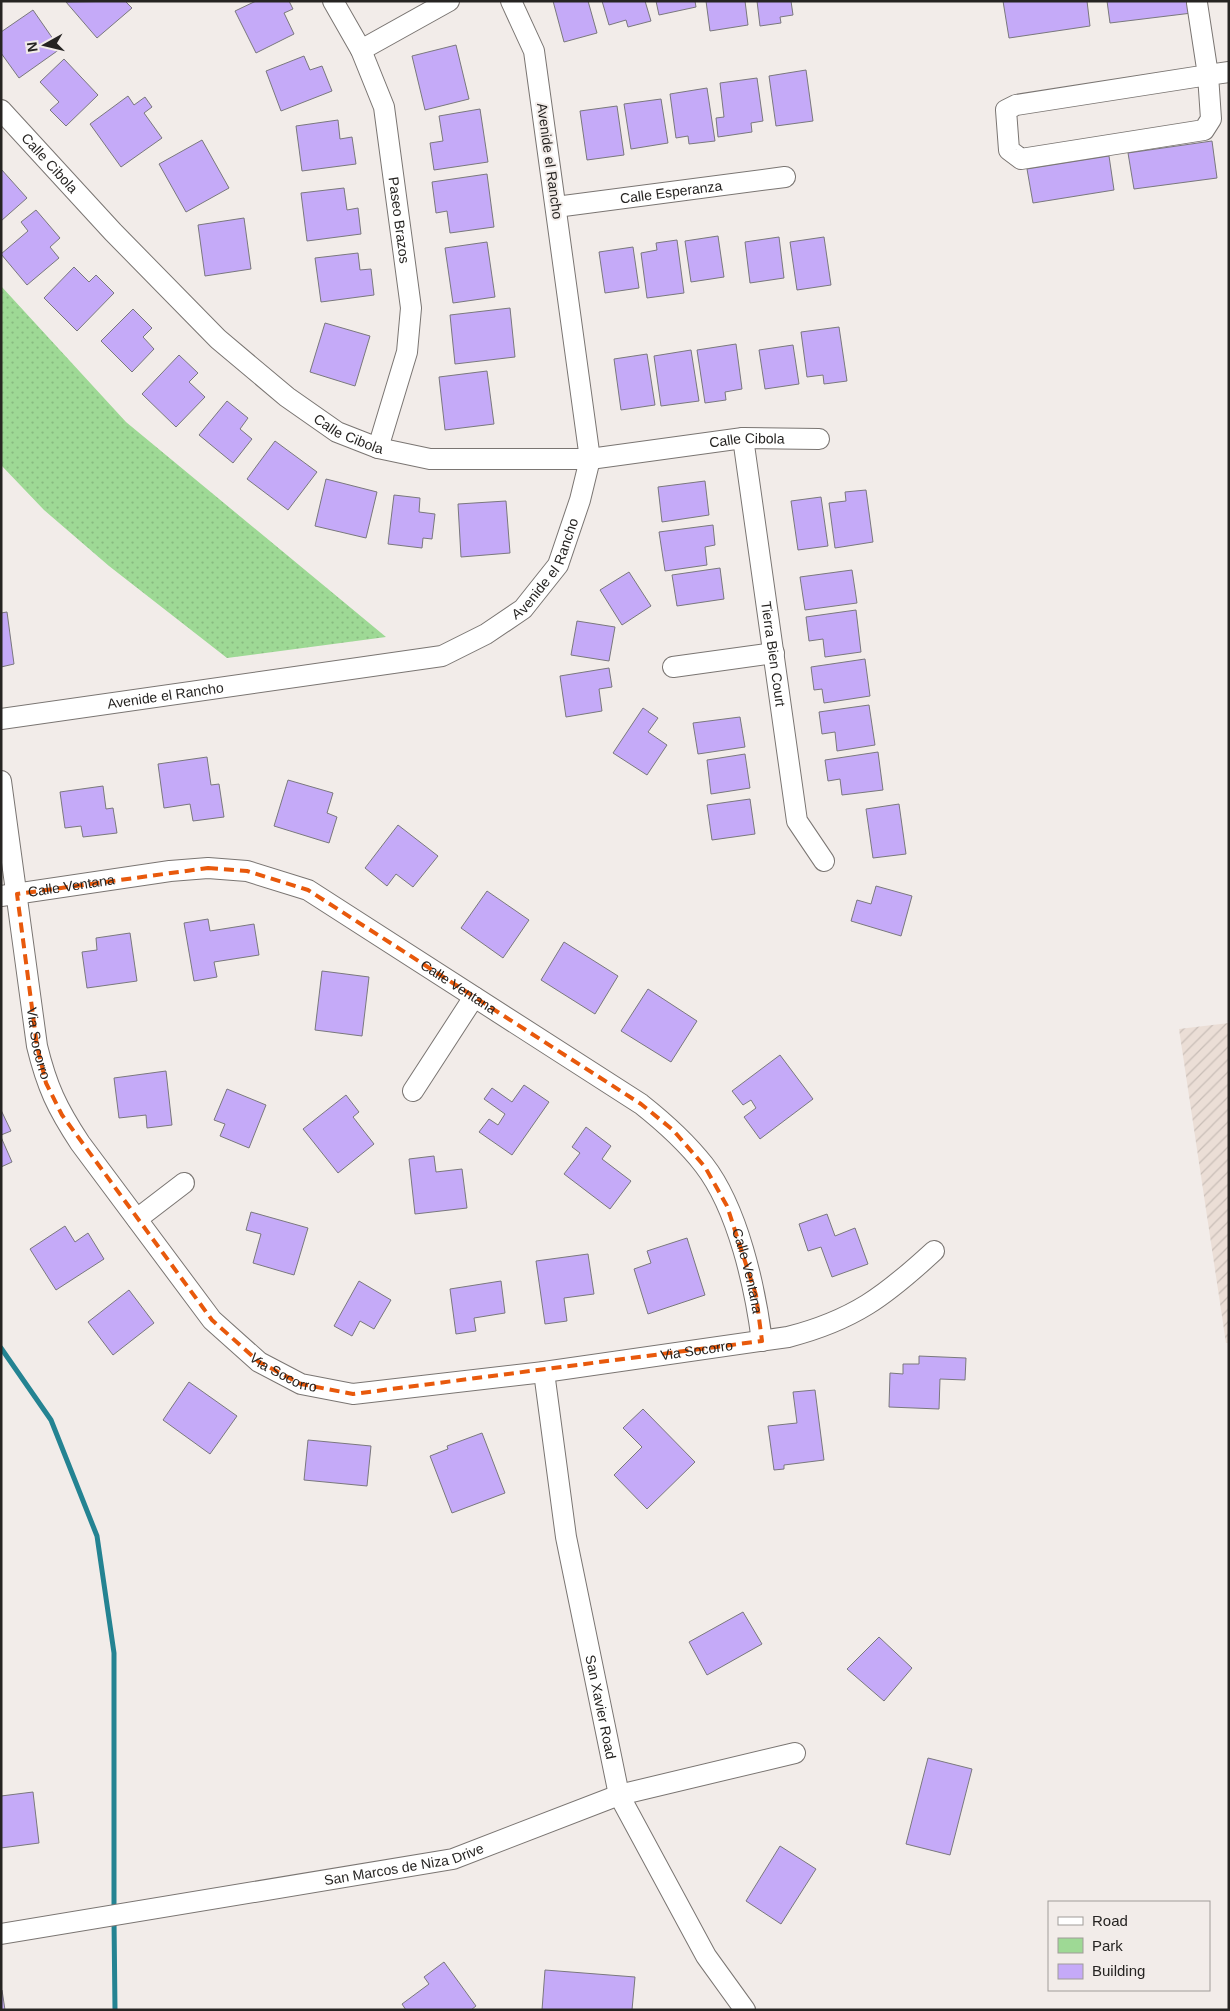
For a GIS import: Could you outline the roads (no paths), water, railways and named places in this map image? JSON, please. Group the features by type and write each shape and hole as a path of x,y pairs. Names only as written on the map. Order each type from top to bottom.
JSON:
{"street":[{"name":"Paseo Brazos","path":"333,1 361,50 384,107 411,308 407,352 378,448"},
{"path":"361,50 449,1"},
{"name":"Avenide el Rancho","path":"1,719 442,656 486,634 523,609 558,565 580,500 590,459 534,51 511,1"},
{"path":"1197,2 1208,75 1211,119 1204,130 1022,159 1009,150 1006,110 1016,105 1208,75 1229,72"},
{"name":"Calle Cibola","path":"1,110 113,232 218,338 288,397 337,432 378,448 430,459 590,459 743,438 819,439"},
{"name":"Calle Esperanza","path":"556,207 786,177"},
{"name":"Tierra Bien Court","path":"743,438 798,821 824,861"},
{"path":"673,667 774,653"},
{"name":"Via Socorro","path":"1,782 9,895 37,1046 46,1083 62,1115 80,1143 212,1320 259,1362 301,1384 353,1394 544,1372 762,1341 817,1330 863,1309 903,1280 934,1251"},
{"name":"Calle Ventana","path":"9,895 170,871 208,868 247,871 308,890 641,1104 673,1130 705,1167 727,1206 744,1250 756,1295 762,1341"},
{"path":"413,1091 474,997"},
{"path":"137,1219 184,1183"},
{"name":"San Xavier Road","path":"544,1372 566,1537 619,1795 706,1956 745,2010"},
{"name":"San Marcos de Niza Drive","path":"1,1934 453,1860 619,1795 795,1753"}],"waterway":[{"path":"1,1348 51,1420 97,1536 114,1653 114,1912"},
{"path":"114,1920 115,2010"}]}
